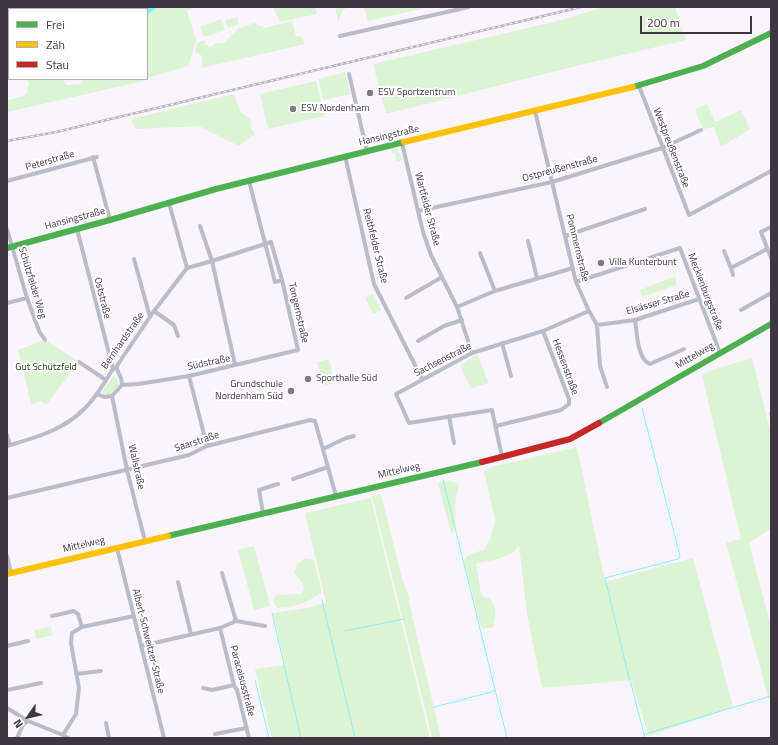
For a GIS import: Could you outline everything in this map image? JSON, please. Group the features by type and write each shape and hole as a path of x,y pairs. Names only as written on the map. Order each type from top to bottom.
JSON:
{"street":[{"path":"340,36 469,7"},
{"name":"Hansingstraße","path":"10,248 344,156 639,86 703,66 771,33"},
{"path":"349,74 367,151"},
{"name":"Westpreußenstraße","path":"639,86 689,215 771,171"},
{"name":"Pommernstraße","path":"535,111 576,282 597,325 600,366 607,387"},
{"name":"Ostpreußenstraße","path":"418,211 552,182 662,148 702,130"},
{"name":"Wartfelder Straße","path":"402,143 423,232 431,255 457,307 472,353"},
{"name":"Reithfelder Straße","path":"344,156 374,284 422,379"},
{"name":"Peterstraße","path":"7,181 95,157 110,220"},
{"name":"Tongernstraße","path":"249,181 275,282 282,280"},
{"path":"169,203 187,268 265,245"},
{"path":"565,236 644,209"},
{"path":"200,226 212,261 235,365"},
{"path":"771,227 761,232 771,258"},
{"name":"Schützfelder Weg","path":"7,229 10,248 27,298 39,331 45,340"},
{"name":"Oststraße","path":"77,229 114,368 121,378 122,385"},
{"path":"528,241 537,278"},
{"name":"Tongernstraße","path":"265,245 271,242 282,280 298,350"},
{"name":"Mecklenburgstraße","path":"576,282 680,248 720,353"},
{"path":"731,268 767,249"},
{"path":"724,250 733,276"},
{"path":"480,253 495,290"},
{"path":"134,259 150,317"},
{"name":"Bernhardstraße","path":"8,446 45,434 70,421 84,409 97,394 154,311 187,268"},
{"path":"457,307 495,290 573,268"},
{"path":"406,298 442,277"},
{"path":"741,310 771,293"},
{"path":"7,303 27,298"},
{"name":"Elsässer Straße","path":"597,325 635,320 700,299"},
{"path":"154,311 174,324 178,336"},
{"name":"Sachsenstraße","path":"502,457 492,410 409,423 396,394 472,353 543,331 589,311"},
{"path":"418,341 444,326 462,320"},
{"path":"635,320 641,356 648,363 650,364 684,349"},
{"name":"Mittelweg","path":"9,574 502,457 570,439 771,324"},
{"name":"Hessenstraße","path":"496,426 561,410 569,404 570,399 543,331"},
{"path":"502,343 511,376"},
{"name":"Südstraße","path":"122,385 189,376 298,350"},
{"path":"79,362 106,380"},
{"path":"189,376 207,446"},
{"path":"97,394 104,397 112,396 122,385"},
{"name":"Wallstraße","path":"112,396 127,470 145,541"},
{"path":"449,416 454,443"},
{"name":"Saarstraße","path":"7,498 188,455 207,446 310,420 315,421 336,496"},
{"path":"7,435 8,446"},
{"path":"323,449 346,438 354,436"},
{"path":"293,479 328,467"},
{"path":"263,513 259,490 278,484"},
{"name":"Albert-Schweitzer-Straße","path":"117,548 164,738"},
{"path":"7,556 9,574"},
{"path":"222,573 236,622"},
{"path":"178,582 192,634"},
{"path":"52,616 74,611 78,614 82,627"},
{"path":"64,734 76,714 79,688 70,643 72,633 82,627 134,616"},
{"path":"141,646 220,628 236,622 265,626"},
{"name":"Paracelsusstraße","path":"220,628 249,738"},
{"path":"7,646 28,641"},
{"path":"76,674 101,671"},
{"path":"7,690 41,683"},
{"path":"203,688 212,690 234,685"},
{"path":"7,708 28,721 64,734 68,738"},
{"path":"17,738 28,721"},
{"path":"106,723 109,738"},
{"path":"215,734 246,728"}],"green space":[{"path":"7,7 167,7 170,9 174,7 197,7 187,11 196,40 188,66 148,78 148,8 8,8 7,71"},
{"path":"273,7 315,7 317,14 280,22"},
{"path":"335,7 348,7 343,10 338,21"},
{"path":"364,7 429,7 368,21"},
{"path":"604,7 675,7 686,40 386,114 373,64 562,20"},
{"path":"237,17 239,24 228,28 225,21"},
{"path":"221,19 225,30 204,37 200,27"},
{"path":"292,21 296,36 301,37 305,44 202,68 202,56 195,51 197,43 205,40 205,44 210,48 216,43 223,44 238,29 254,23 265,28"},
{"path":"345,72 350,94 323,100 319,79"},
{"path":"28,80 63,80 66,85 81,84 82,80 144,81 7,112 7,98 9,100 24,96 26,93 28,95 28,87 30,85"},
{"name":"ESV Nordenham","path":"316,81 325,116 268,129 260,94"},
{"path":"234,94 240,111 251,120 250,126 255,134 239,146 199,126 135,129 131,119"},
{"path":"707,104 715,122 741,110 750,129 721,147 714,127 703,129 695,110"},
{"path":"398,149 402,160 396,162 395,152 392,153 391,150"},
{"path":"675,276 677,285 642,297 640,290"},
{"path":"373,294 381,310 373,314 365,298"},
{"name":"Gut Schützfeld","path":"45,340 79,362 46,405 41,401 31,404 18,350"},
{"path":"477,354 489,383 471,388 460,366"},
{"path":"752,358 771,434 771,528 749,543 771,627 771,699 769,700 726,543 741,539 702,375 709,371"},
{"path":"329,359 335,383 323,386 317,362"},
{"path":"113,376 118,379 119,385 110,395 103,394 102,392"},
{"path":"577,447 605,582 693,558 733,707 649,736 631,680 542,688 527,614 519,545 511,554 476,564 481,594 490,599 494,606 495,613 493,627 484,629 481,626 464,563 466,557 484,550 491,537 495,520 484,471 492,467"},
{"path":"451,481 457,483 459,488 455,506 455,528 453,533 451,532 438,483"},
{"path":"381,494 402,579 408,594 441,738 432,738 372,496"},
{"path":"371,498 430,738 272,738 255,669 285,665 273,613 307,608 326,603 305,513"},
{"path":"254,546 270,606 254,610 238,550"},
{"path":"306,558 314,560 321,593 301,604 278,608 273,599 277,595 301,594 304,590 302,582 294,573 297,564"},
{"path":"51,627 52,635 36,639 34,630"}],"water":[{"path":"7,7 158,7 148,14 148,8 8,8 7,71"}],"waterway":[{"path":"642,408 680,556 678,559 605,578 645,738"},
{"path":"769,413 771,419"},
{"path":"443,479 507,738"},
{"path":"322,600 355,738"},
{"path":"272,613 301,738"},
{"path":"344,631 404,619"},
{"path":"255,680 269,738"},
{"path":"434,707 495,691"},
{"path":"645,734 771,696"}],"railway":[{"path":"7,141 56,132 581,7"}],"traffic: fast":[{"path":"633,87 703,66 771,33"},
{"path":"7,248 216,189 404,142"},
{"path":"599,423 771,324"},
{"path":"168,536 482,462"}],"traffic: slow":[{"path":"404,142 633,87"},
{"path":"7,574 168,536"}],"traffic: jam":[{"path":"482,462 570,439 599,423"}],"place":[{"name":"ESV Sportzentrum","path":"370,93"},
{"name":"ESV Nordenham","path":"293,109"},
{"name":"Villa Kunterbunt","path":"601,263"},
{"name":"Sporthalle Süd","path":"308,379"},
{"name":"Grundschule Nordenham Süd","path":"291,391"}]}
